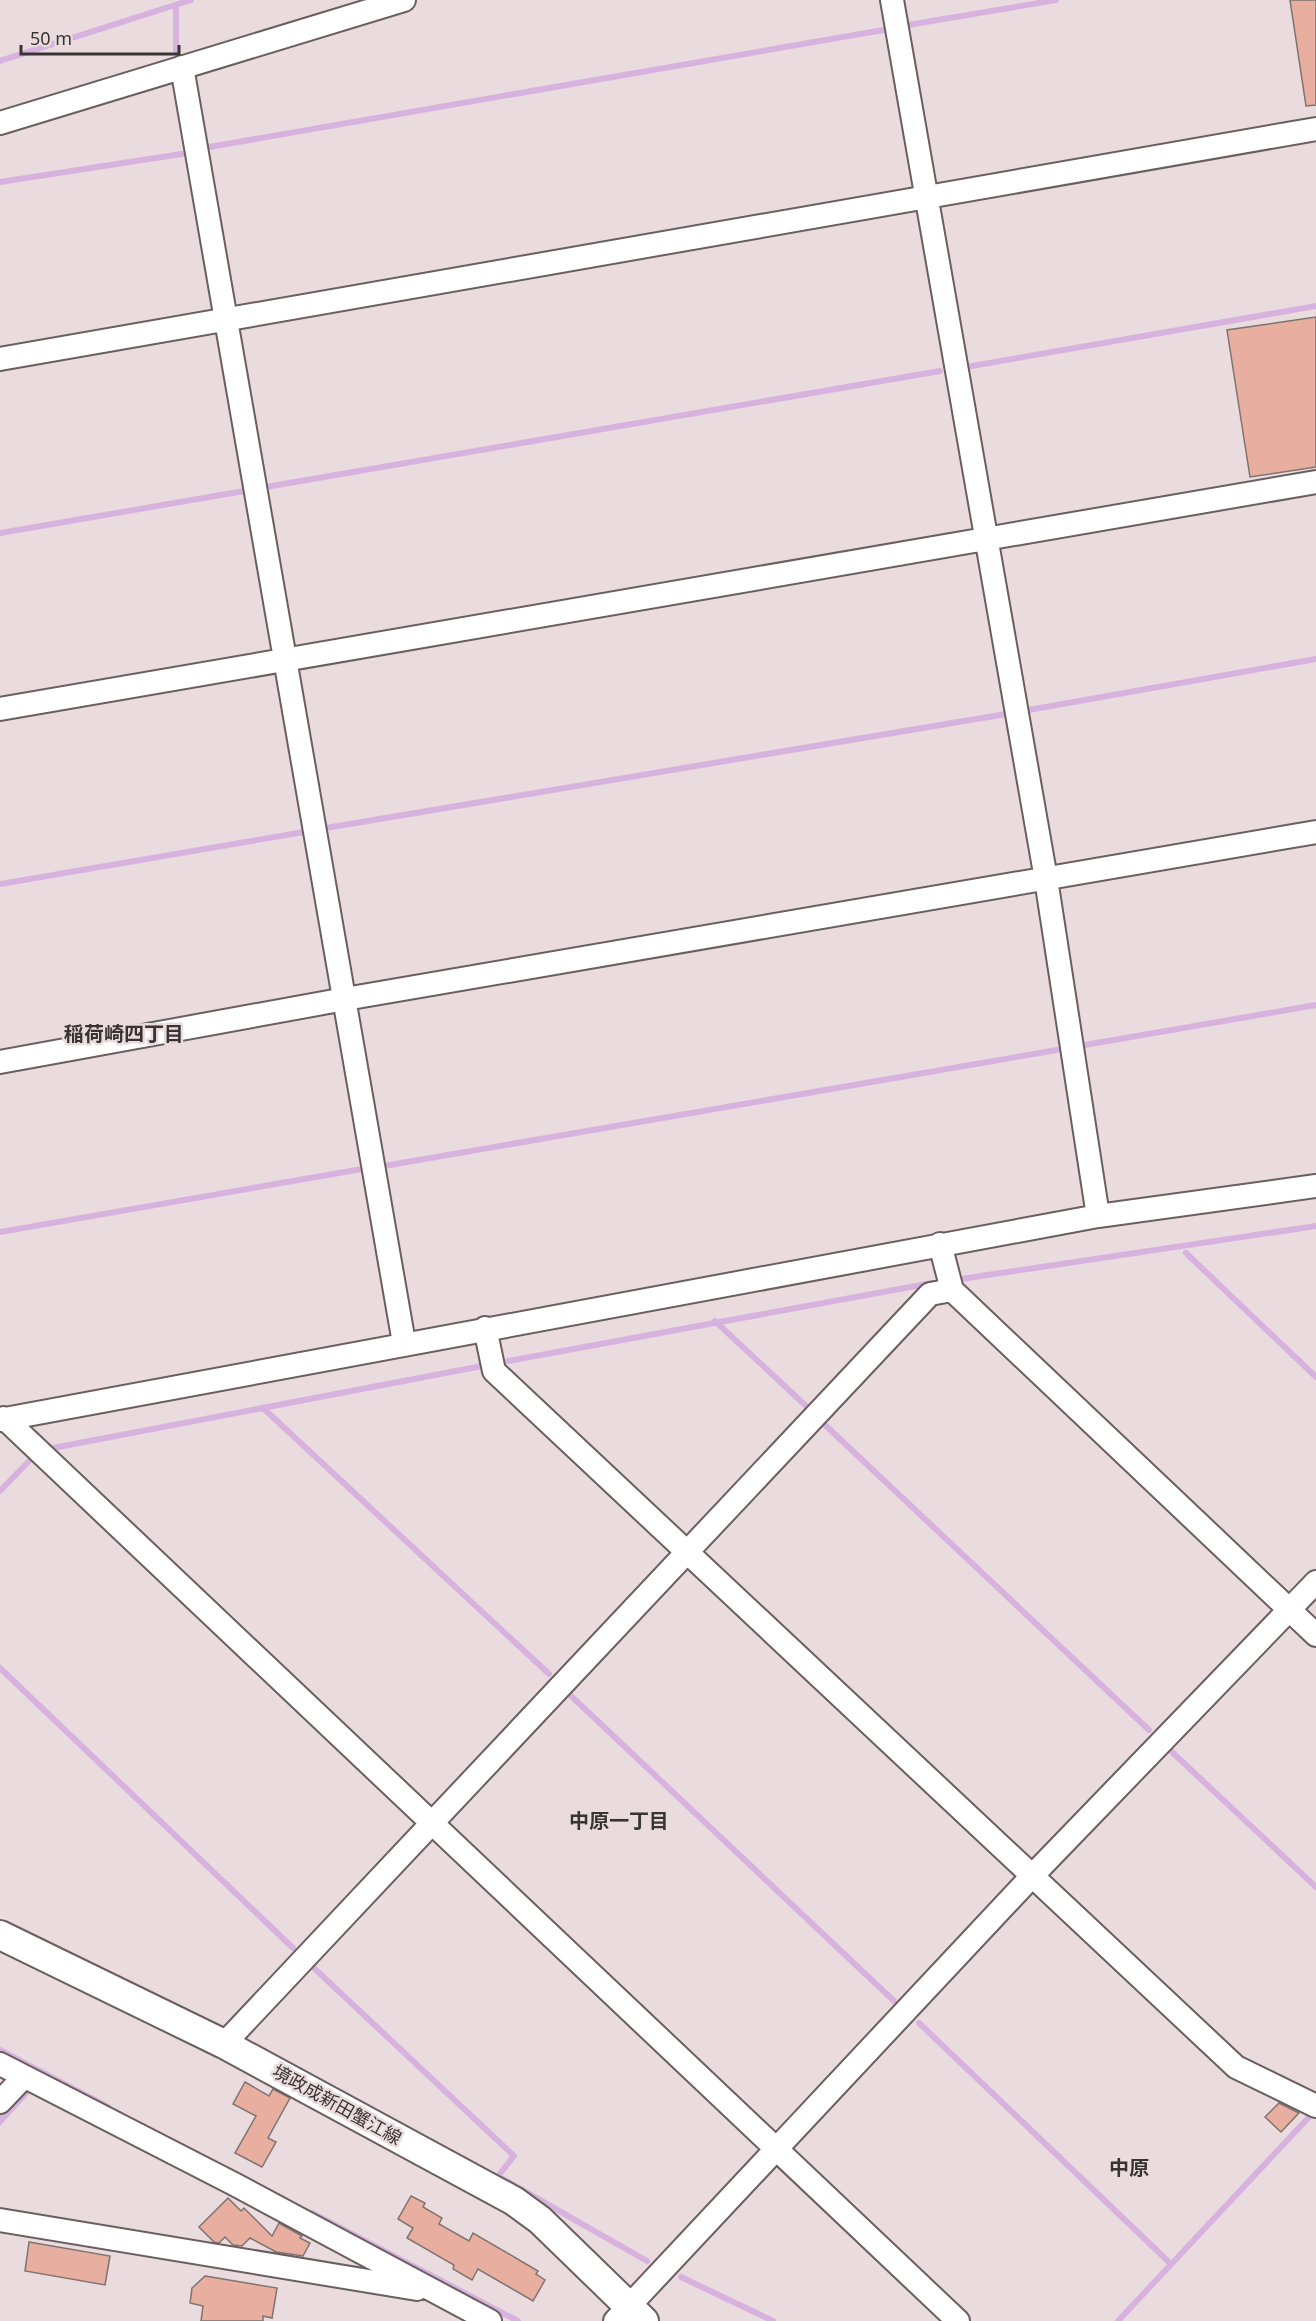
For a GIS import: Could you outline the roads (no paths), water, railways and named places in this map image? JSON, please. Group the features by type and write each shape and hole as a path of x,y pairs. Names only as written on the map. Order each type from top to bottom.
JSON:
{"main road":[{"name":"境政成新田蟹江線","path":"0,1935 224,2044 514,2201 540,2220 629,2316"}],"street":[{"path":"0,123 404,0"},
{"path":"892,0 1046,879 1098,1216"},
{"path":"182,67 228,319 404,1342"},
{"path":"0,359 1316,129"},
{"path":"0,709 1316,482"},
{"path":"0,1062 345,999 1316,832"},
{"path":"2,1419 404,1342 940,1244 1098,1216 1316,1186"},
{"path":"940,1244 952,1290 1316,1635"},
{"path":"224,2044 930,1294 952,1290"},
{"path":"485,1328 495,1371 686,1553 1236,2067 1316,2106"},
{"path":"2,1419 958,2321"},
{"path":"629,2316 776,2148 1033,1875 1316,1582"},
{"path":"0,2064 234,2184 490,2321"},
{"path":"0,2102 24,2077"},
{"path":"0,2220 436,2292"}],"waterway":[{"path":"0,61 191,0"},
{"path":"908,25 1056,0"},
{"path":"176,5 176,51"},
{"path":"209,147 889,29"},
{"path":"0,182 188,153"},
{"path":"966,367 1316,306"},
{"path":"266,487 940,371"},
{"path":"0,533 250,490"},
{"path":"1023,711 1316,659"},
{"path":"326,828 1006,714"},
{"path":"0,884 304,832"},
{"path":"1079,1046 1316,1005"},
{"path":"384,1166 1057,1050"},
{"path":"0,1232 362,1169"},
{"path":"961,1279 1316,1226"},
{"path":"1186,1253 1316,1377"},
{"path":"508,1361 932,1283"},
{"path":"715,1321 806,1406"},
{"path":"53,1448 482,1366"},
{"path":"263,1408 549,1674"},
{"path":"824,1424 1149,1730"},
{"path":"0,1491 29,1461"},
{"path":"0,1668 293,1948"},
{"path":"569,1694 894,2001"},
{"path":"1172,1752 1316,1887"},
{"path":"314,1968 514,2156 498,2176 647,2261"},
{"path":"919,2023 1171,2264"},
{"path":"0,2050 108,2107"},
{"path":"1118,2321 1310,2116"},
{"path":"312,2213 518,2321"},
{"path":"681,2277 773,2321"}],"district":[{"name":"稲荷崎四丁目","path":"124,1034"},
{"name":"中原一丁目","path":"619,1821"},
{"name":"中原","path":"1129,2168"}]}
